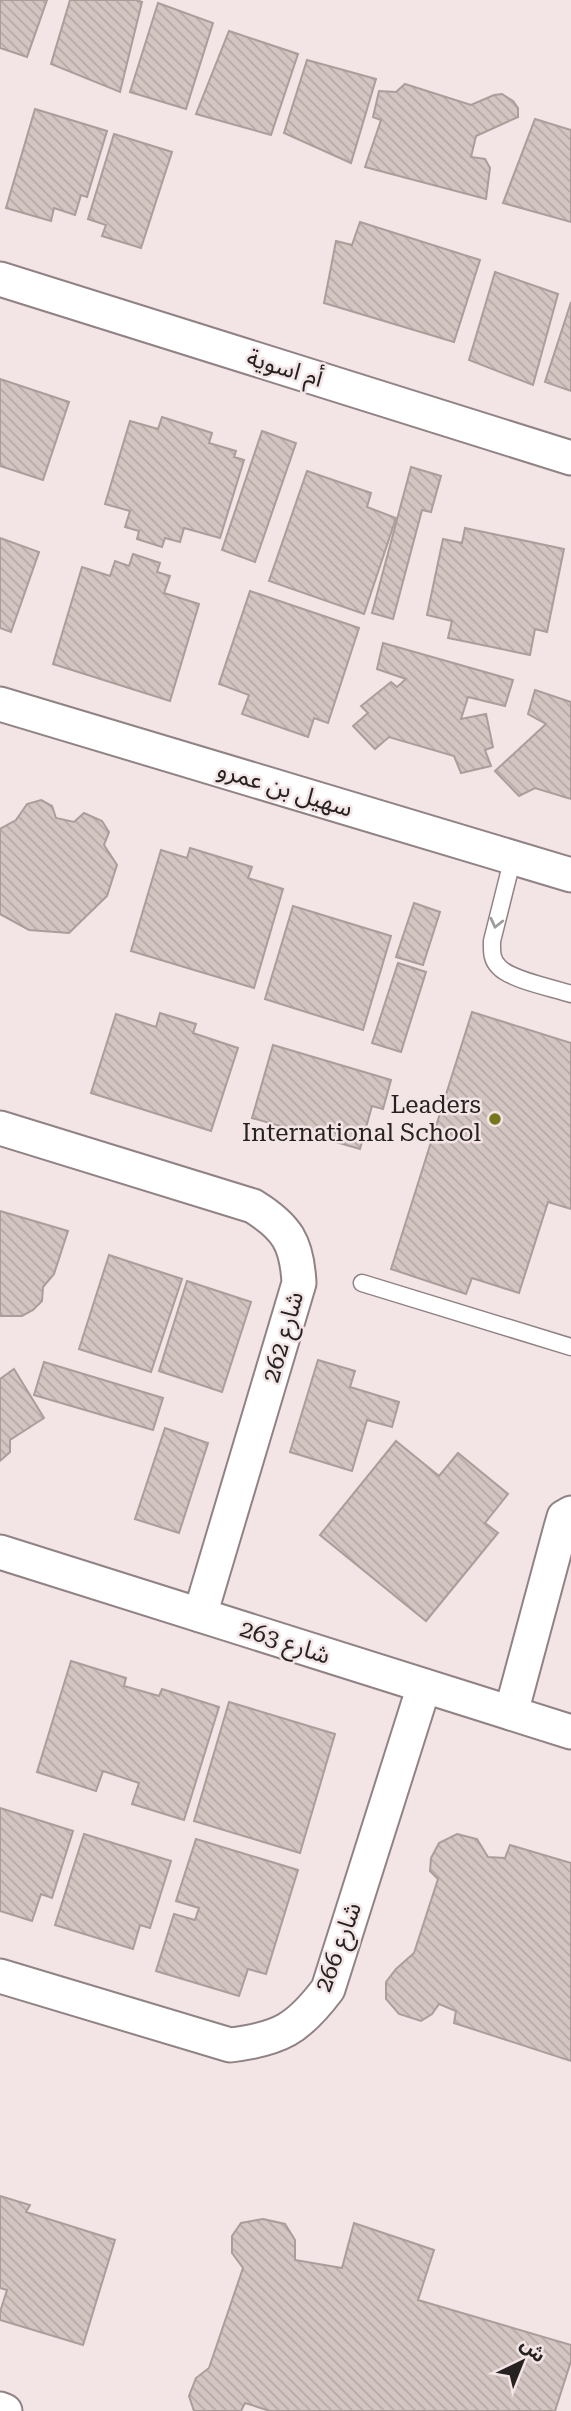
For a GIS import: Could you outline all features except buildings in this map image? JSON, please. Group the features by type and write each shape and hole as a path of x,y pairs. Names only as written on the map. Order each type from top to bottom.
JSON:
{"street":[{"name":"أم اسوية","path":"0,279 571,458"},
{"name":"سهيل بن عمرو","path":"0,704 571,875"},
{"name":"شارع 262","path":"0,1128 253,1206 275,1220 291,1240 298,1261 299,1283 200,1615"},
{"path":"512,1713 564,1517 571,1513"},
{"name":"شارع 263","path":"0,1552 571,1732"},
{"name":"شارع 266","path":"0,1976 230,2045 259,2042 288,2030 309,2014 328,1989 424,1686"},
{"path":"0,2409 5,2411"}],"lane":[{"path":"513,858 492,941 492,956 499,967 511,975 571,993"},
{"path":"362,1283 571,1347"}],"place":[{"name":"Leaders International School","path":"495,1119"}]}
